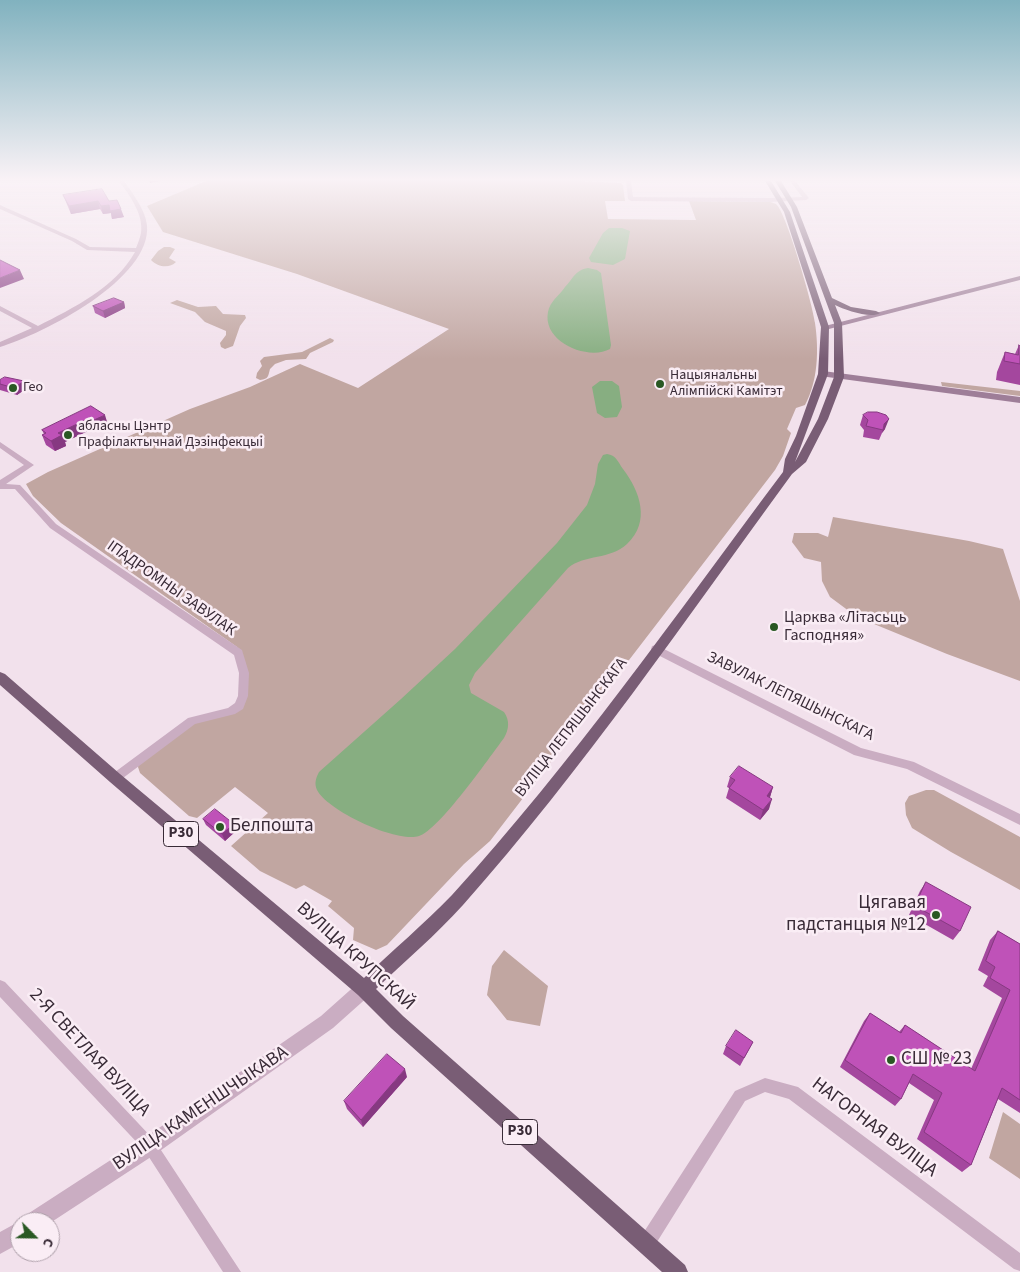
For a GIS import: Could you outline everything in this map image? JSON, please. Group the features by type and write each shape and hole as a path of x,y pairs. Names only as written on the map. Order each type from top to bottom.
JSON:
{"main road":[{"path":"796,240 825,327 1020,278"},
{"name":"ВУЛІЦА ЛЕПЯШЫНСКАГА","path":"364,989 455,902 561,776 788,472 802,462 823,419 839,377 838,323 806,240"},
{"path":"829,299 849,310 876,313"},
{"name":"ВУЛІЦА ЛЕПЯШЫНСКАГА","path":"788,472 790,459 802,436 823,374 825,327"},
{"path":"823,374 1020,400"},
{"name":"ВУЛІЦА КРУПСКАЙ","path":"0,677 115,778 364,989 397,1022 646,1244 672,1270"}],"street":[{"path":"75,240 88,249 138,250"},
{"path":"0,345 37,328 87,301 112,284 130,267 142,240"},
{"path":"0,308 37,328"},
{"name":"ІПАДРОМНЫ ЗАВУЛАК","path":"0,444 30,465 0,485"},
{"name":"ІПАДРОМНЫ ЗАВУЛАК","path":"0,485 17,487 53,526 238,654 244,673 243,696 239,706 231,711 192,721 115,778"},
{"name":"ЗАВУЛАК ЛЕПЯШЫНСКАГА","path":"656,649 858,752 910,765 1020,820"},
{"name":"2-Я СВЕТЛАЯ ВУЛІЦА","path":"0,987 150,1146 233,1272"},
{"name":"ВУЛІЦА КАМЕНШЧЫКАВА","path":"48,1212 150,1146 327,1022 364,989"},
{"name":"НАГОРНАЯ ВУЛІЦА","path":"646,1244 740,1096 766,1085 793,1092 1020,1263"}],"shaded area":[{"path":"190,240 792,240 805,281 816,333 817,354 813,386 805,405 796,408 787,429 791,433 783,456 775,470 490,841 464,864 387,945 376,950 353,940 354,928 328,906 332,901 304,885 296,889 260,871 231,846 268,813 235,787 197,818 189,816 140,773 139,761 185,724 225,712 243,699 237,647 61,523 33,496 26,484 48,472 190,409 250,387 300,364 358,388 449,329 297,274"},
{"path":"599,240 628,240 625,259 613,265 591,262 589,258"},
{"path":"164,247 175,249 169,258 176,262 170,266 160,266 151,260"},
{"path":"588,268 601,273 611,345 610,349 601,352 579,350 568,346 552,332 548,323 548,312 553,302 577,273"},
{"path":"177,300 198,307 216,306 223,314 245,315 246,318 240,326 233,346 225,349 221,347 220,343 226,335 226,331 205,322 195,312 170,303"},
{"path":"330,338 334,340 333,342 310,353 306,359 286,360 275,364 270,369 267,378 260,380 256,378 262,366 260,361 264,357 302,352"},
{"path":"600,381 612,381 619,386 622,407 617,417 605,418 597,413 592,387"},
{"path":"941,382 1020,391 1020,396 942,386"},
{"path":"607,454 616,459 634,487 640,507 639,526 627,544 620,549 613,553 582,561 568,568 475,673 469,685 471,693 504,712 508,725 504,738 476,776 439,821 419,836 395,835 380,830 348,816 334,807 317,790 316,781 319,772 455,649 557,543 587,505 595,484 598,464 603,455"},
{"path":"833,517 969,541 1003,549 1020,601 1020,681 947,654 857,617 830,597 822,581 821,562 804,558 792,542 794,533 818,533 828,537"},
{"path":"926,790 934,790 1020,837 1020,890 912,828 906,815 905,803 909,796"},
{"path":"504,950 548,986 540,1026 507,1020 487,995 492,966"},
{"path":"1003,1112 1020,1124 1020,1179 989,1158"}],"building":[{"path":"0,260 20,270 0,278"},
{"path":"114,298 124,302 103,311 93,306"},
{"path":"1019,345 1020,364 1004,361 1005,352 1018,355"},
{"path":"5,377 24,381 14,388 0,384 0,380"},
{"path":"91,406 105,415 94,420 90,418 58,433 62,435 51,441 42,435 46,433 42,430"},
{"path":"868,412 886,415 889,419 884,424 883,430 866,426 868,420 863,415"},
{"path":"739,766 773,787 767,796 772,799 763,810 729,788 735,780 730,777"},
{"path":"215,809 234,824 222,834 203,819"},
{"path":"926,882 971,907 960,931 915,906"},
{"name":"СШ № 23","path":"998,931 1020,944 1020,1100 1002,1088 971,1165 924,1132 942,1093 913,1074 901,1099 845,1060 870,1013 901,1033 905,1025 975,1071 1010,990 990,978 995,967 986,961"},
{"path":"736,1030 753,1042 744,1058 726,1046"},
{"path":"387,1054 405,1069 361,1120 344,1101"}],"place":[{"name":"Нацыянальны Алімпійскі Камітэт","path":"660,384"},
{"name":"Гео","path":"13,388"},
{"name":"абласны Цэнтр Прафілактычнай Дэзінфекцыі","path":"68,435"},
{"name":"Царква «Літасьць Гасподняя»","path":"774,627"},
{"name":"Белпошта","path":"220,827"},
{"name":"Цягавая падстанцыя №12","path":"936,915"},
{"name":"СШ № 23","path":"891,1060"}]}
